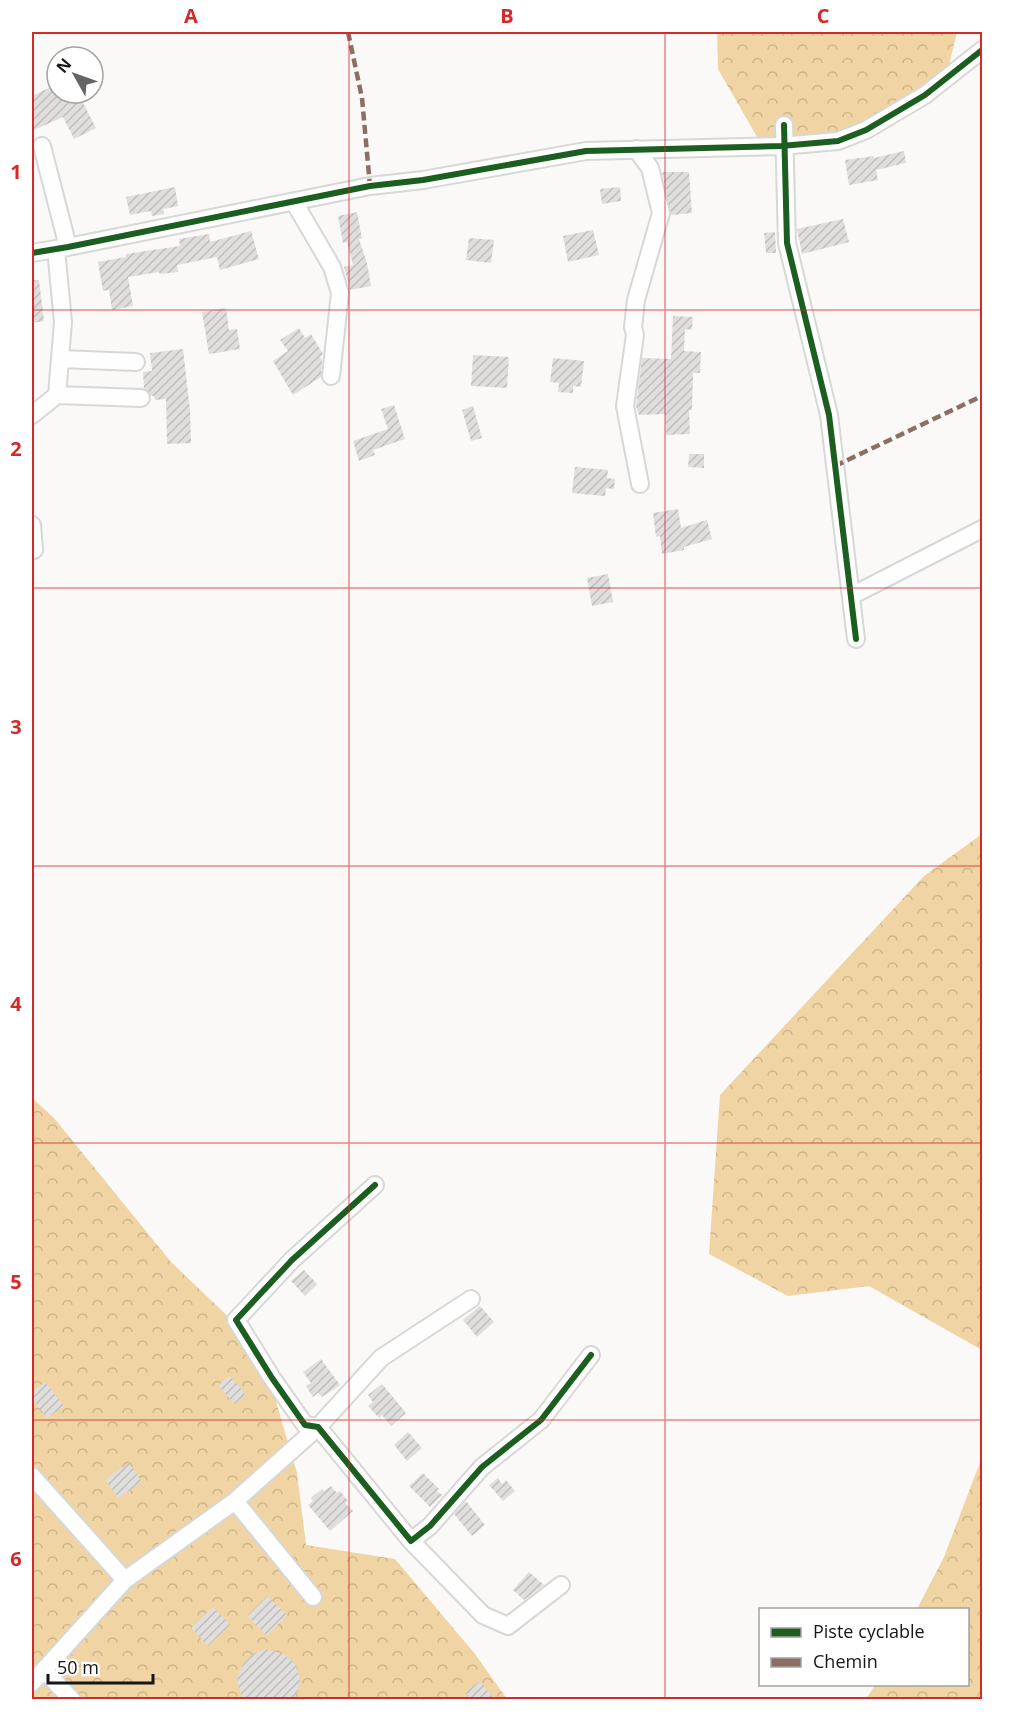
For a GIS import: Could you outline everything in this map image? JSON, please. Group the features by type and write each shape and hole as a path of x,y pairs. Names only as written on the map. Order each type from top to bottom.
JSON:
{"street":[{"path":"32,253 370,186 423,180 586,151 784,146 838,141 866,130 925,95 982,50"},
{"path":"784,125 787,243 829,415 856,639"},
{"path":"42,146 62,248 63,322 57,395"},
{"path":"636,149 650,168 661,213 636,300 633,327 635,335 625,406 640,484"},
{"path":"294,202 332,267 340,293 331,376"},
{"path":"60,359 136,362"},
{"path":"32,415 57,395 141,398"},
{"path":"32,525 34,550"},
{"path":"851,596 982,530"},
{"path":"375,1185 292,1260 236,1320 305,1425 318,1427 411,1541 483,1615 508,1626 561,1585"},
{"path":"32,1683 125,1580 235,1501 318,1427 381,1358 471,1299"},
{"path":"411,1541 430,1526 482,1467 542,1420 591,1355"},
{"path":"32,1476 125,1580"},
{"path":"235,1501 313,1597"},
{"path":"45,1671 72,1700"}],"green space":[{"path":"717,32 957,32 945,82 883,125 764,149 718,69"},
{"path":"982,834 982,1350 869,1286 788,1296 709,1254 720,1095 924,876"},
{"path":"32,1098 54,1118 171,1262 260,1347 297,1473 306,1545 395,1559 475,1654 507,1699 32,1699"},
{"path":"982,1457 982,1699 866,1699 874,1686 969,1686 969,1608 918,1608 944,1557"}],"building":[{"path":"45,90 45,105 84,105 96,128 74,139 63,117 32,131 32,96"},
{"path":"904,151 906,163 876,170 878,180 849,185 845,160 874,156 874,158"},
{"path":"662,172 689,172 692,213 671,215"},
{"path":"175,187 178,206 163,209 164,214 152,216 151,211 130,215 126,197"},
{"path":"620,187 621,201 602,204 600,189"},
{"path":"357,212 362,239 359,239 367,263 371,286 350,290 344,267 353,265 347,242 343,243 338,216"},
{"path":"843,219 849,242 802,254 797,229"},
{"path":"593,230 599,255 568,262 563,236"},
{"path":"251,231 259,259 220,270 217,257 177,265 178,272 160,274 159,272 128,277 133,306 112,310 109,290 103,291 98,262 126,257 126,254 180,246 179,239 209,234 210,242"},
{"path":"775,232 776,253 766,253 764,233"},
{"path":"469,238 494,240 491,263 466,260"},
{"path":"32,280 39,280 44,321 32,323"},
{"path":"226,308 229,330 237,329 240,349 209,354 202,312"},
{"path":"673,316 693,317 692,330 685,329 684,351 701,352 700,373 693,373 692,410 689,410 690,434 666,435 665,414 639,415 636,406 642,358 671,359"},
{"path":"299,328 305,338 311,334 323,354 320,357 322,360 321,377 293,395 273,361 288,351 280,340"},
{"path":"183,349 190,410 191,443 167,444 166,399 155,400 154,396 151,396 144,388 143,372 152,371 150,353"},
{"path":"473,355 509,357 507,388 471,386"},
{"path":"553,358 584,361 581,387 573,386 573,393 558,392 559,383 550,382"},
{"path":"394,405 405,439 373,450 375,455 359,461 353,441 388,429 381,409"},
{"path":"473,406 482,438 471,441 462,410"},
{"path":"689,454 704,454 704,468 688,467"},
{"path":"575,467 608,470 607,478 615,479 614,489 606,488 605,496 572,493"},
{"path":"678,509 681,528 707,520 712,539 684,547 684,550 662,554 660,536 656,537 653,513"},
{"path":"608,574 613,602 592,606 587,578"},
{"path":"304,1270 317,1284 305,1296 291,1281"},
{"path":"480,1306 494,1322 477,1337 463,1320"},
{"path":"321,1359 340,1385 322,1397 318,1393 313,1397 306,1386 311,1383 303,1372"},
{"path":"230,1376 246,1395 234,1404 218,1385"},
{"path":"45,1382 64,1406 47,1418 32,1398 32,1392"},
{"path":"382,1384 406,1413 391,1426 382,1415 379,1418 368,1406 373,1402 368,1395"},
{"path":"408,1432 422,1448 407,1461 394,1445"},
{"path":"129,1463 142,1482 118,1498 105,1479"},
{"path":"423,1473 442,1495 430,1507 409,1486"},
{"path":"498,1478 502,1484 506,1480 515,1491 503,1501 489,1485"},
{"path":"331,1486 337,1493 340,1491 348,1501 345,1503 353,1511 330,1531 308,1505 313,1501 311,1498 322,1489 324,1491"},
{"path":"466,1501 485,1525 472,1536 454,1514"},
{"path":"529,1572 544,1585 524,1600 513,1590"},
{"path":"267,1596 287,1615 267,1636 247,1616"},
{"path":"213,1607 230,1625 208,1646 191,1628"},
{"path":"264,1649 284,1654 296,1665 300,1681 299,1689 293,1700 244,1700 242,1697 237,1681 242,1665 253,1654"},
{"path":"480,1681 495,1700 471,1700 465,1692"}],"marked path":[{"path":"348,32 362,98 370,186"},
{"path":"835,466 982,396"}],"cycle path":[{"path":"32,253 370,186 423,180 586,151 781,146 838,141 866,130 925,95 982,50"},
{"path":"784,125 787,243 829,415 856,639"},
{"path":"375,1185 292,1260 236,1320 305,1425 318,1427 411,1541 430,1526 482,1467 541,1420 591,1355"}]}
